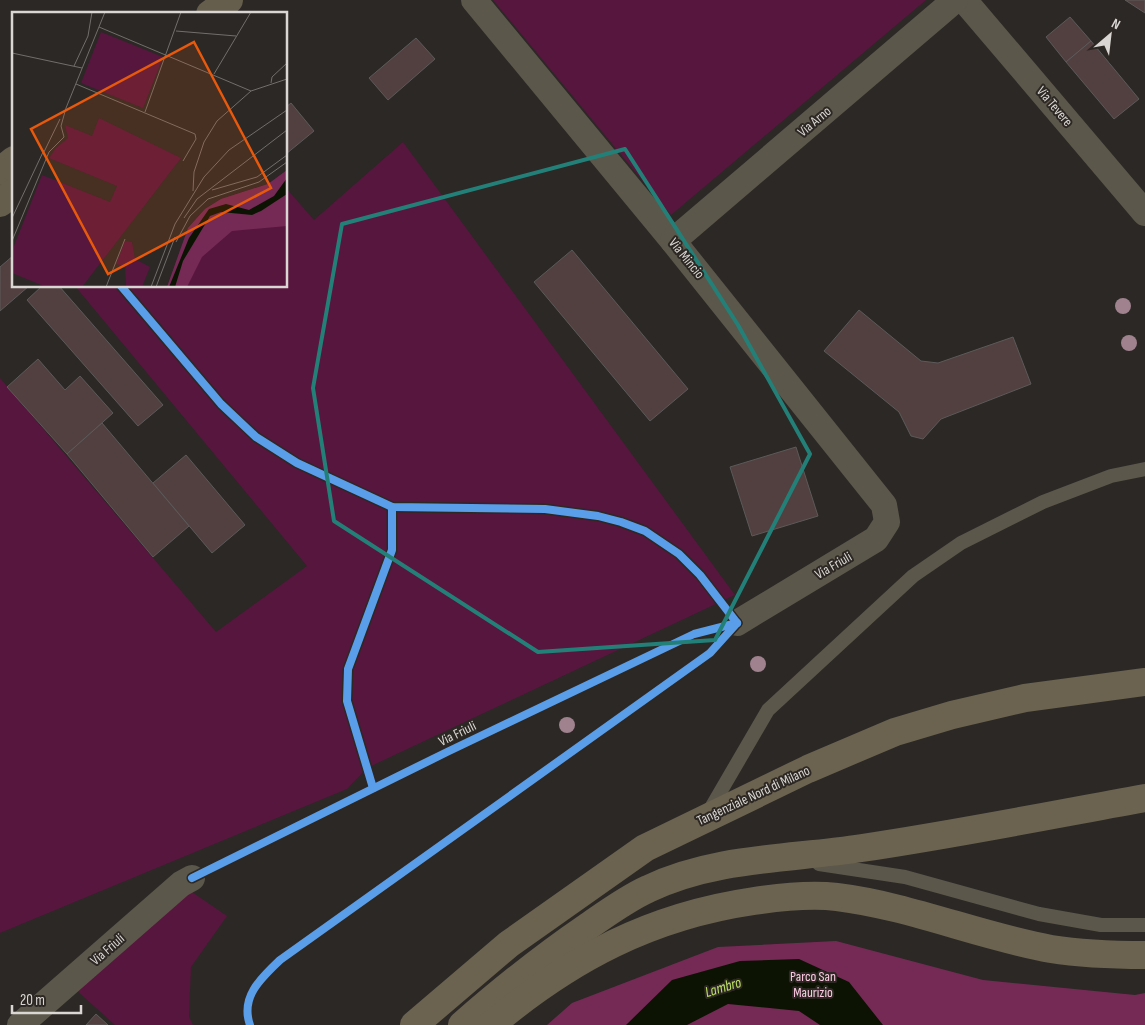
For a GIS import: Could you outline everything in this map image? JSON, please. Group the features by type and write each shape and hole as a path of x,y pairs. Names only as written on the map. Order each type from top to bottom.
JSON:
{"highway":[{"name":"Tangenziale Nord di Milano","path":"414,1025 509,944 645,848 808,769 905,729 952,715 1025,698 1145,682"},
{"path":"462,1025 541,960 609,912 647,889 677,877 709,868 771,858 861,848 1145,798"},
{"path":"491,1025 526,995 616,940 676,918 721,906 766,899 836,897 894,909 1049,949 1097,955 1145,955"}],"main road":[{"path":"213,12 229,0"},
{"path":"230,12 241,0"},
{"path":"0,171 12,162"},
{"path":"0,203 12,194"}],"street":[{"name":"Via Mincio","path":"474,0 674,241 879,498 886,510 886,522"},
{"name":"Via Arno","path":"674,241 955,0"},
{"name":"Via Tevere","path":"964,0 1145,212"},
{"name":"Via Friuli","path":"737,623 871,544 880,535 886,522"},
{"name":"Via Friuli","path":"20,1025 180,884 192,878"}],"lane":[{"path":"0,155 12,150"},
{"path":"706,817 768,710 913,576 961,542 1043,502 1111,476 1145,469"},
{"path":"771,858 854,867 905,877 1039,914 1101,925 1145,925"}],"highlighted area":[{"path":"625,149 738,325 810,454 715,640 538,652 334,521 313,388 342,224"}],"shaded area":[{"path":"493,0 926,0 671,215"},
{"path":"403,142 735,595 367,768 347,789 0,933 0,378 216,632 307,566 77,288 288,288 288,190 314,220"},
{"path":"189,890 227,916 191,967 189,1017 193,1025 115,1025 75,989"}],"green space":[{"name":"Parco San Maurizio","path":"836,941 983,980 1135,995 1145,993 1145,1025 547,1025 572,1003 718,947"}],"water":[{"name":"Lambro","path":"799,959 849,982 883,1025 820,1025 799,1011 728,1004 687,1025 626,1025 672,980 740,961"}],"building":[{"path":"1125,0 1145,0 1145,13"},
{"path":"1070,17 1091,41 1066,62 1046,37"},
{"path":"416,38 435,59 388,100 369,78"},
{"path":"1091,41 1139,99 1114,119 1066,62"},
{"path":"291,103 314,131 288,152 288,105"},
{"path":"572,250 688,389 650,421 534,282"},
{"path":"12,257 12,288 27,288 0,311 0,267"},
{"path":"40,288 61,288 163,405 138,426 27,300"},
{"path":"859,310 921,361 938,363 1013,337 1031,384 941,419 923,439 911,436 899,412 824,351"},
{"path":"38,359 65,390 80,376 113,413 67,454 7,387"},
{"path":"102,423 189,526 153,557 67,454"},
{"path":"796,447 818,516 752,536 730,467"},
{"path":"186,455 245,525 212,553 153,483"},
{"path":"96,1014 108,1025 86,1025"}],"cycle path":[{"path":"123,288 221,404 256,437 297,463 392,507 545,509 598,516 621,522 645,531 679,554 700,575 737,623"},
{"path":"373,788 347,701 348,669 392,550 392,507"},
{"path":"192,878 447,752 694,634 737,623"},
{"path":"250,1025 248,1015 250,997 260,981 280,960 710,653 737,623"}]}
